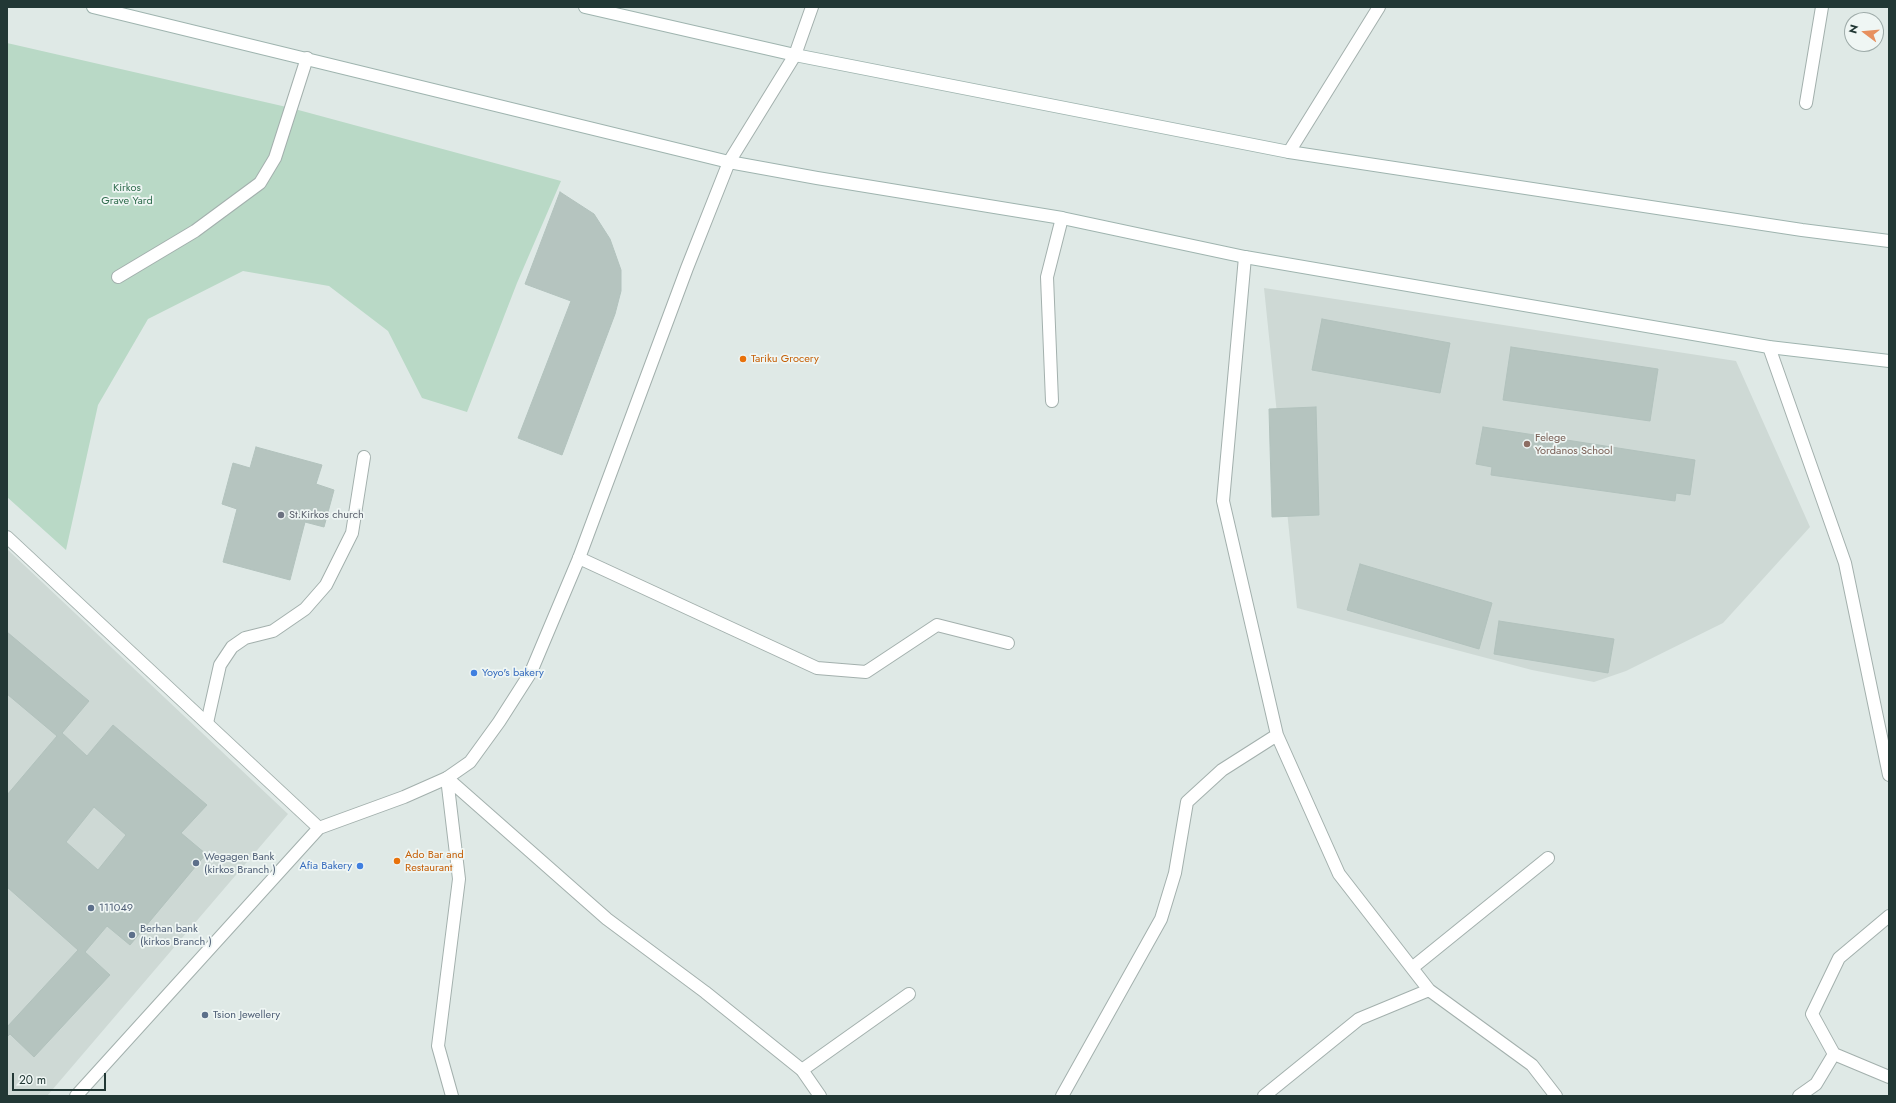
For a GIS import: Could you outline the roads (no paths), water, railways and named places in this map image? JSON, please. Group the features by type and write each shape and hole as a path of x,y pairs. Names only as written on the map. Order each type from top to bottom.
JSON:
{"street":[{"path":"93,7 729,162 1062,218 1245,257 1769,347 1889,361"},
{"path":"585,7 794,55 1289,152 1889,241"},
{"path":"76,1096 319,828 404,797 447,778 470,762 499,722 531,672 578,558 684,275 729,162 794,55 812,7"},
{"path":"1289,152 1379,7"},
{"path":"1806,103 1822,7"},
{"path":"118,277 194,231 260,182 275,158 307,58"},
{"path":"1052,401 1047,277 1062,218"},
{"path":"1245,257 1223,501 1277,735 1339,874 1429,990 1532,1065 1556,1096"},
{"path":"1769,347 1844,563 1889,775"},
{"path":"207,723 220,665 232,647 245,638 279,628 305,609 326,585 352,533 364,457"},
{"path":"7,536 319,828"},
{"path":"578,558 817,668 866,672 937,625 1008,643"},
{"path":"1062,1096 1161,919 1175,873 1187,802 1222,770 1277,735"},
{"path":"447,778 606,920 705,992 802,1070 820,1096"},
{"path":"447,778 459,879 438,1046 452,1096"},
{"path":"1412,968 1548,858"},
{"path":"1889,916 1839,958 1812,1014 1834,1054 1889,1077"},
{"path":"1264,1096 1359,1019 1429,990"},
{"path":"802,1070 909,994"},
{"path":"1799,1096 1816,1084 1834,1054"}],"place":[{"name":"Tariku Grocery","path":"743,359"},
{"name":"Felege Yordanos School","path":"1527,444"},
{"name":"St.Kirkos church","path":"281,515"},
{"name":"Yoyo's bakery","path":"474,673"},
{"name":"Ado Bar and Restaurant","path":"397,861"},
{"name":"Wegagen Bank (kirkos Branch )","path":"196,863"},
{"name":"Afia Bakery","path":"360,866"},
{"name":"111049","path":"91,908"},
{"name":"Berhan bank (kirkos Branch )","path":"132,935"},
{"name":"Tsion Jewellery","path":"205,1015"}],"park label":[{"name":"Kirkos Grave Yard","path":"127,194"}]}
